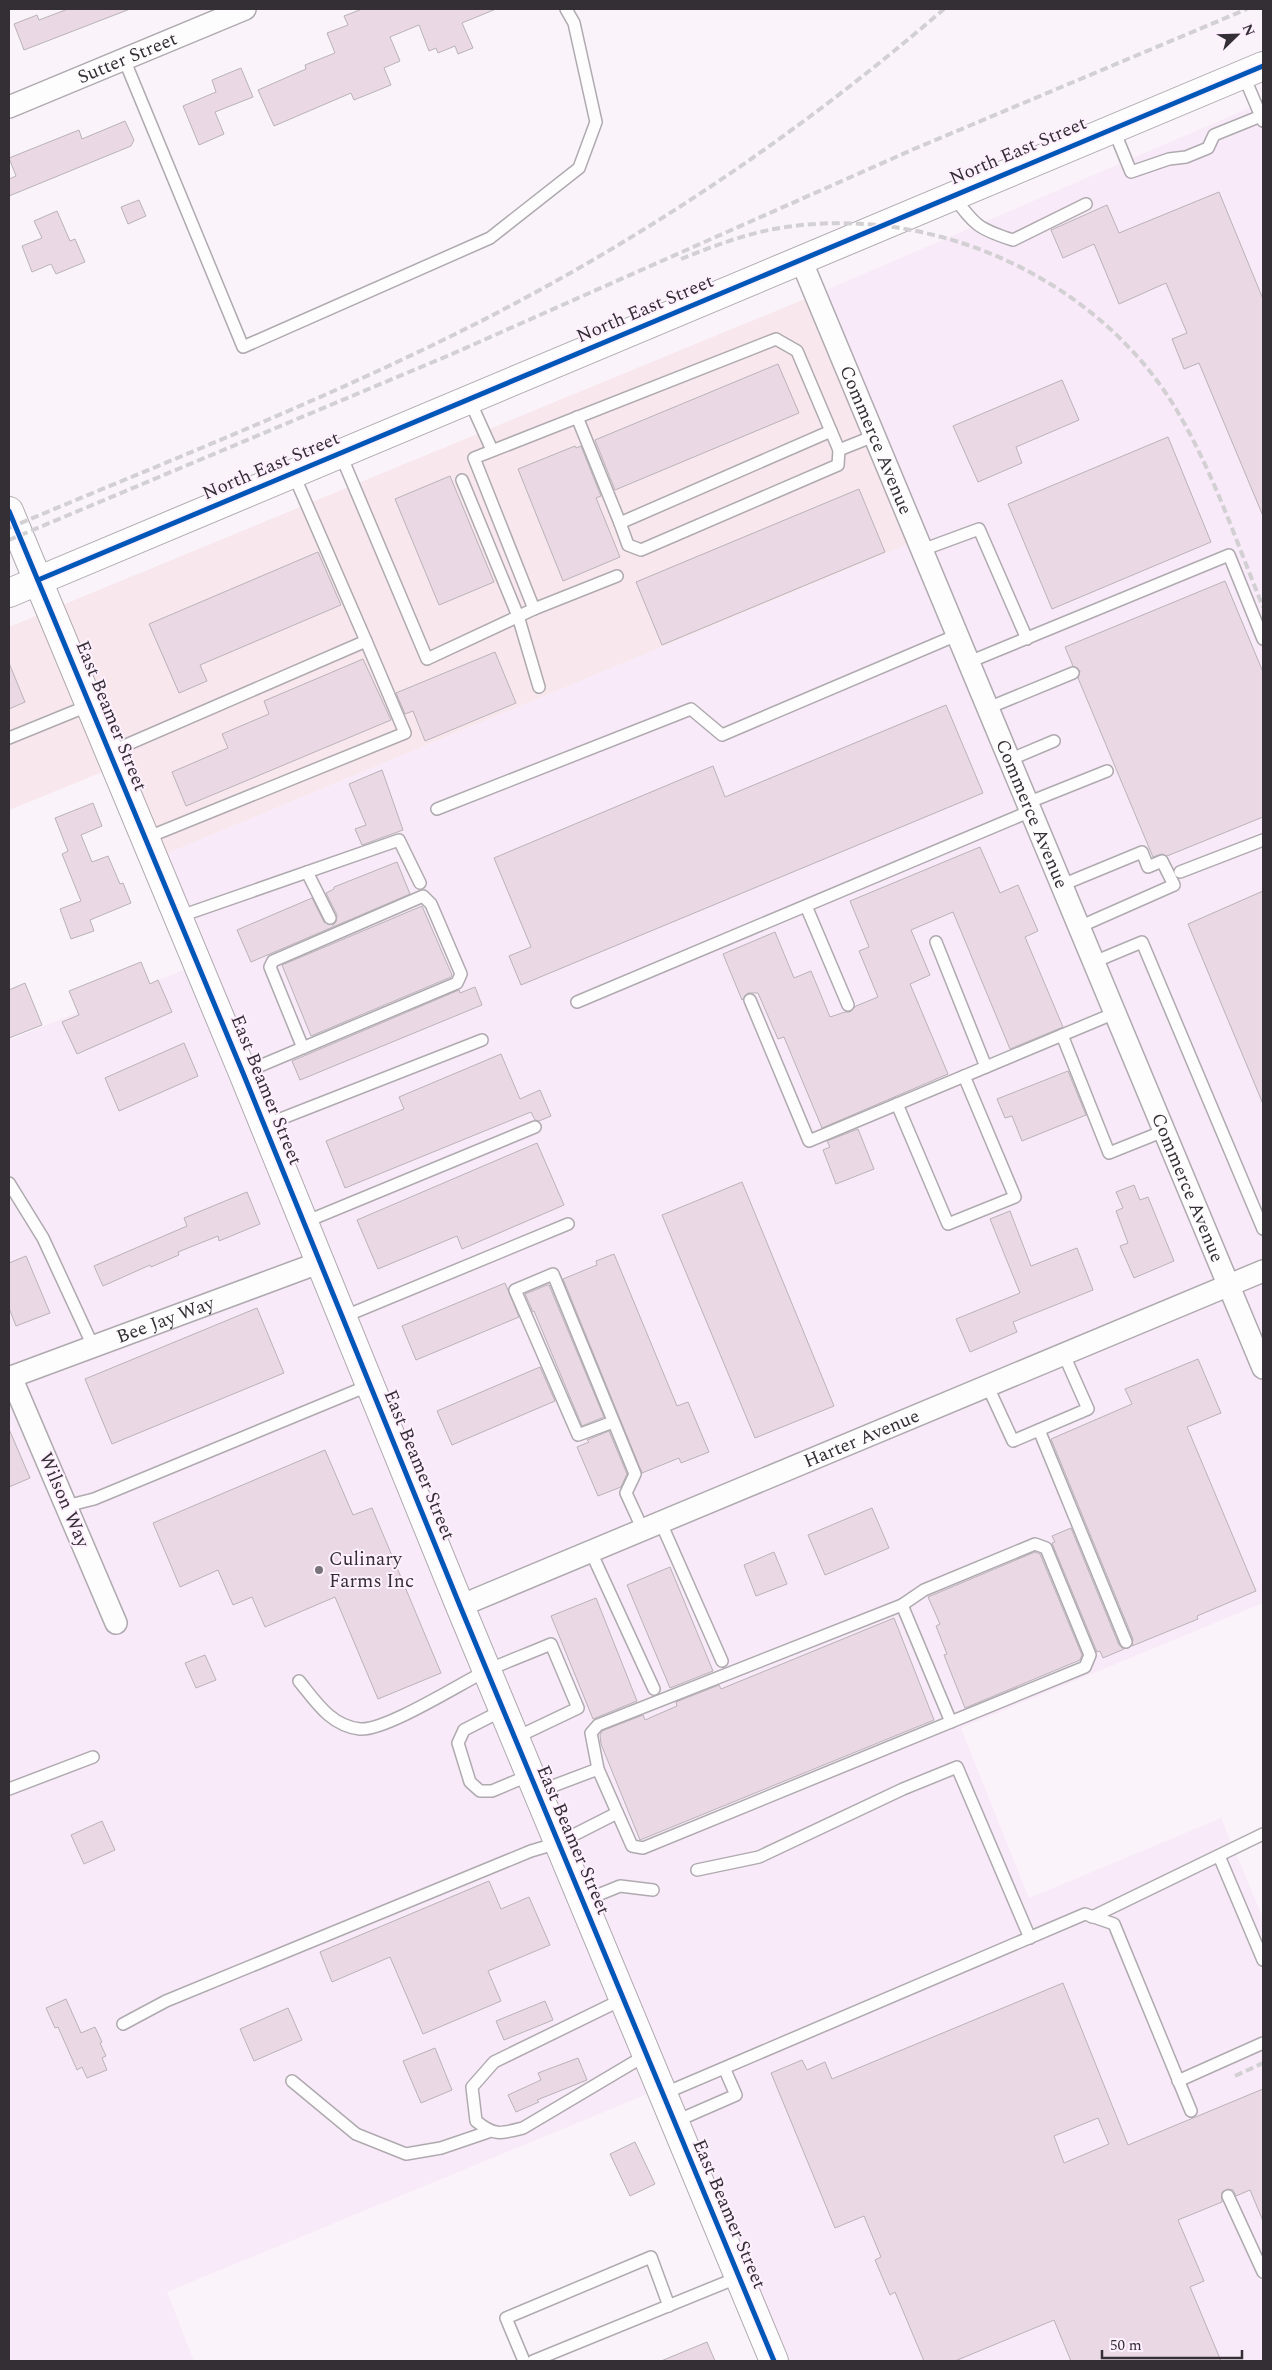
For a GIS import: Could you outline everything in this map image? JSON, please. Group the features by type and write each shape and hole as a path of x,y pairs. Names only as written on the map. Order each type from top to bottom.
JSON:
{"street":[{"name":"Sutter Street","path":"9,108 245,9"},
{"name":"North East Street","path":"9,593 1253,70"},
{"name":"Commerce Avenue","path":"801,260 1263,1368"},
{"name":"East Beamer Street","path":"9,511 265,1125 460,1606 774,2361"},
{"name":"Bee Jay Way","path":"10,1378 321,1262"},
{"name":"Harter Avenue","path":"460,1606 1263,1271"},
{"name":"Wilson Way","path":"10,1378 116,1623"}],"lane":[{"path":"124,59 243,347 490,238 579,168 596,122 574,23 566,9"},
{"path":"1113,128 1131,172 1169,159 1186,157 1208,148 1214,135 1262,119 1253,70"},
{"path":"952,195 972,222 985,232 1013,240 1086,204"},
{"path":"534,609 474,458 776,339 797,351 839,450 838,465 641,550 628,545 577,418"},
{"path":"469,399 492,450"},
{"path":"620,523 831,431"},
{"path":"839,450 874,436"},
{"path":"340,453 427,659 534,609 617,576"},
{"path":"146,838 405,734 293,473"},
{"path":"462,480 518,616 539,687"},
{"path":"922,550 979,529 1027,638"},
{"path":"969,662 1229,555 1263,639"},
{"path":"437,809 691,709 722,735 957,635"},
{"path":"110,752 366,641"},
{"path":"988,708 1073,673"},
{"path":"9,738 90,705"},
{"path":"1010,760 1054,741"},
{"path":"577,1002 806,906 1107,771"},
{"path":"178,917 399,840 420,883"},
{"path":"1180,872 1263,840"},
{"path":"1062,885 1142,852 1148,867 1162,861 1174,885 1079,927"},
{"path":"307,872 330,918"},
{"path":"243,1073 303,1048 456,983 462,974 431,904 424,896 273,961 270,967 303,1048"},
{"path":"806,906 848,1005"},
{"path":"936,942 986,1067"},
{"path":"1094,962 1142,942 1263,1230"},
{"path":"750,1000 809,1141 1115,1013"},
{"path":"1062,1035 1109,1153 1164,1131"},
{"path":"265,1125 482,1040"},
{"path":"897,1104 948,1224 1015,1197 964,1076"},
{"path":"305,1222 535,1127"},
{"path":"9,1183 43,1238 93,1346"},
{"path":"342,1317 568,1224"},
{"path":"614,1422 578,1435 515,1290 552,1274 614,1422 635,1474 626,1493 652,1526 722,1661"},
{"path":"988,1386 1012,1441 1039,1430 1088,1409 1064,1355"},
{"path":"66,1506 94,1499 370,1384"},
{"path":"1039,1430 1126,1642"},
{"path":"1035,1544 1046,1548 1090,1655 1085,1667 643,1848 632,1846 598,1770 591,1733 598,1725 902,1606 924,1590 1035,1544"},
{"path":"591,1552 654,1689"},
{"path":"902,1606 950,1722"},
{"path":"299,1681 325,1713 344,1725 362,1729 380,1725 448,1693 487,1671 551,1644 578,1708 515,1738"},
{"path":"503,1710 464,1730 458,1743 470,1782 480,1791 492,1791 534,1784 598,1770"},
{"path":"9,1789 93,1757"},
{"path":"697,1870 759,1856 957,1767 1030,1938"},
{"path":"123,2024 166,2001 531,1851 558,1843 617,1813"},
{"path":"1092,1917 1263,1834"},
{"path":"1219,1856 1263,1960"},
{"path":"582,1901 620,1886 653,1890"},
{"path":"663,2094 725,2070 1085,1914 1114,1924 1191,2112"},
{"path":"488,2132 476,2121 472,2087 494,2062 623,1999"},
{"path":"1178,2081 1263,2043"},
{"path":"292,2081 356,2134 406,2154 441,2148 488,2132 502,2134 523,2128 646,2055"},
{"path":"674,2122 736,2095 725,2070"},
{"path":"1228,2196 1263,2272"},
{"path":"524,2361 506,2318 651,2257 669,2306"},
{"path":"533,2361 739,2277"}],"shaded area":[{"path":"1263,102 1263,1603 961,1728 1029,1898 1221,1818 1263,1918 1263,2361 775,2361 662,2088 167,2292 194,2361 9,2361 9,1040 198,964 154,859 918,540 817,294"},
{"path":"817,294 918,540 154,859 115,767 9,810 9,627"}],"building":[{"path":"68,9 130,9 24,50 14,24 37,15 39,20"},
{"path":"362,9 496,9 462,23 473,48 458,54 455,46 438,53 436,48 429,51 419,25 390,37 400,61 384,68 391,85 354,100 351,93 274,126 258,90 306,69 305,65 335,53 327,33 348,25 344,16"},
{"path":"241,68 253,97 215,112 224,134 199,145 183,106 216,92 212,80"},
{"path":"125,121 134,140 131,146 9,196 9,179 16,176 9,158 79,130 82,139"},
{"path":"1219,192 1263,299 1263,516 1199,363 1184,369 1172,339 1187,333 1166,283 1119,304 1094,244 1063,258 1051,230 1107,205 1119,233"},
{"path":"139,200 146,216 128,224 121,207"},
{"path":"57,211 70,241 75,239 85,262 56,274 51,264 32,272 22,246 42,238 34,221"},
{"path":"778,364 799,413 615,490 595,440"},
{"path":"1062,380 1079,420 1016,447 1022,463 978,482 953,426"},
{"path":"1168,437 1211,542 1052,609 1008,504"},
{"path":"575,446 576,448 581,446 601,496 596,498 620,557 563,581 518,469"},
{"path":"450,476 494,582 439,605 395,499"},
{"path":"859,489 885,552 662,645 636,582"},
{"path":"318,552 341,605 200,665 207,681 179,693 149,624"},
{"path":"1225,581 1263,672 1263,817 1167,856 1162,854 1153,857 1078,678 1080,671 1073,666 1065,647"},
{"path":"495,652 516,703 425,741 413,711 405,714 396,693"},
{"path":"363,659 391,720 186,806 172,772 228,748 222,734 269,714 264,701"},
{"path":"9,663 25,702 9,709"},
{"path":"946,705 983,793 521,985 509,956 531,947 494,858 713,766 725,797"},
{"path":"382,770 403,830 362,845 355,829 366,825 349,784"},
{"path":"93,803 102,826 81,835 92,862 108,856 120,884 123,883 131,903 90,920 94,931 71,939 60,909 81,901 62,854 68,851 55,818"},
{"path":"980,847 1000,893 1018,885 1038,931 1025,937 1063,1027 1010,1049 953,912 911,930 930,975 910,984 948,1074 822,1128 784,1037 778,1039 758,993 748,993 742,1000 723,954 775,932 794,978 811,971 830,1017 850,1012 856,1006 878,997 859,951 869,947 850,901"},
{"path":"397,862 410,894 251,962 237,930 312,898 324,922 333,925 336,922 337,915 326,893 334,889 334,887"},
{"path":"1263,891 1263,1104 1188,924"},
{"path":"422,906 452,975 451,977 311,1036 282,965"},
{"path":"141,962 150,984 158,980 172,1012 77,1054 62,1022 79,1015 69,991"},
{"path":"25,983 42,1025 9,1038 9,990"},
{"path":"475,987 482,1005 300,1080 292,1061 459,990 460,993"},
{"path":"184,1043 198,1076 119,1111 105,1078"},
{"path":"501,1054 520,1099 540,1090 551,1116 539,1121 535,1120 531,1112 345,1188 326,1141 404,1109 399,1097"},
{"path":"1068,1071 1086,1115 1022,1141 1012,1116 1005,1118 997,1099"},
{"path":"858,1129 874,1169 836,1184 823,1150 830,1147 827,1141"},
{"path":"537,1143 564,1205 462,1249 457,1236 378,1269 357,1220"},
{"path":"742,1182 834,1406 755,1438 662,1215"},
{"path":"1134,1185 1140,1200 1148,1197 1174,1261 1134,1278 1120,1246 1128,1243 1116,1211 1123,1208 1116,1192"},
{"path":"247,1192 260,1224 219,1241 218,1236 178,1252 179,1255 151,1267 150,1265 103,1286 94,1266 187,1226 184,1218"},
{"path":"1010,1211 1031,1266 1077,1248 1093,1290 1013,1322 1017,1332 970,1352 956,1319 1020,1293 990,1219"},
{"path":"614,1254 677,1406 688,1402 709,1452 681,1463 679,1458 642,1473 563,1279 597,1265 596,1261"},
{"path":"26,1256 50,1313 16,1326 9,1308 9,1263"},
{"path":"505,1283 519,1317 416,1360 402,1326"},
{"path":"549,1285 604,1417 582,1426 534,1311 525,1294"},
{"path":"257,1308 284,1373 112,1444 85,1379"},
{"path":"1198,1359 1221,1413 1187,1427 1256,1591 1197,1616 1198,1619 1132,1646 1133,1639 1051,1439 1132,1404 1125,1389"},
{"path":"540,1367 555,1401 452,1445 437,1411"},
{"path":"9,1429 30,1478 9,1487"},
{"path":"609,1431 627,1474 621,1487 598,1496 577,1447 589,1442 587,1440"},
{"name":"Culinary Farms Inc","path":"325,1450 353,1515 372,1508 441,1673 378,1699 335,1597 265,1627 252,1597 233,1605 218,1570 180,1587 153,1523"},
{"path":"872,1508 889,1548 825,1575 808,1535"},
{"path":"1071,1528 1119,1645 1124,1649 1103,1658 1100,1651 1097,1652 1052,1543 1055,1542 1052,1536"},
{"path":"774,1552 787,1584 756,1596 744,1565"},
{"path":"1035,1552 1040,1554 1082,1655 1080,1660 965,1708 944,1655 947,1654 936,1626 940,1624 928,1597"},
{"path":"670,1567 713,1671 670,1688 627,1585"},
{"path":"596,1598 637,1701 593,1719 551,1616"},
{"path":"894,1618 934,1720 640,1840 601,1744 600,1735 602,1731 643,1715 645,1720 677,1706 676,1702 719,1685 721,1689"},
{"path":"205,1655 216,1680 196,1688 185,1663"},
{"path":"102,1821 115,1850 84,1864 71,1835"},
{"path":"489,1881 501,1909 529,1897 550,1945 488,1971 501,2001 423,2034 390,1957 332,1982 320,1952"},
{"path":"1063,1983 1128,2145 1263,2089 1263,2221 1250,2190 1236,2196 1233,2190 1228,2189 1222,2192 1222,2202 1178,2220 1204,2281 1190,2287 1221,2361 1071,2361 1054,2320 955,2361 924,2361 895,2292 890,2295 875,2260 881,2257 864,2216 835,2228 771,2073 802,2060 807,2070 825,2062 832,2079","holes":["1098,2118 1109,2144 1064,2163 1054,2136"]},
{"path":"66,1999 81,2033 95,2027 106,2056 102,2058 107,2070 87,2078 82,2067 77,2070 58,2027 55,2028 46,2008"},
{"path":"545,2001 553,2020 504,2040 496,2021"},
{"path":"288,2008 302,2040 254,2061 240,2029"},
{"path":"435,2048 452,2090 421,2103 403,2061"},
{"path":"578,2058 587,2080 537,2100 539,2102 516,2112 508,2095 541,2080 538,2073"},
{"path":"635,2142 655,2184 630,2196 610,2154"},
{"path":"707,2342 715,2361 661,2361"}],"railway":[{"path":"9,528 311,401 430,346 550,285 726,177 837,96 944,9"},
{"path":"9,540 452,354 914,149 1247,9"},
{"path":"681,259 738,238 774,229 832,223 890,227 947,239 1002,259 1054,286 1101,321 1142,362 1176,409 1213,481 1263,607"},
{"path":"1235,2076 1263,2063"}],"cycle path":[{"path":"38,580 1263,66"},
{"path":"9,511 243,1073 460,1606 774,2361"}],"place":[{"name":"Culinary Farms Inc","path":"319,1570"}]}
